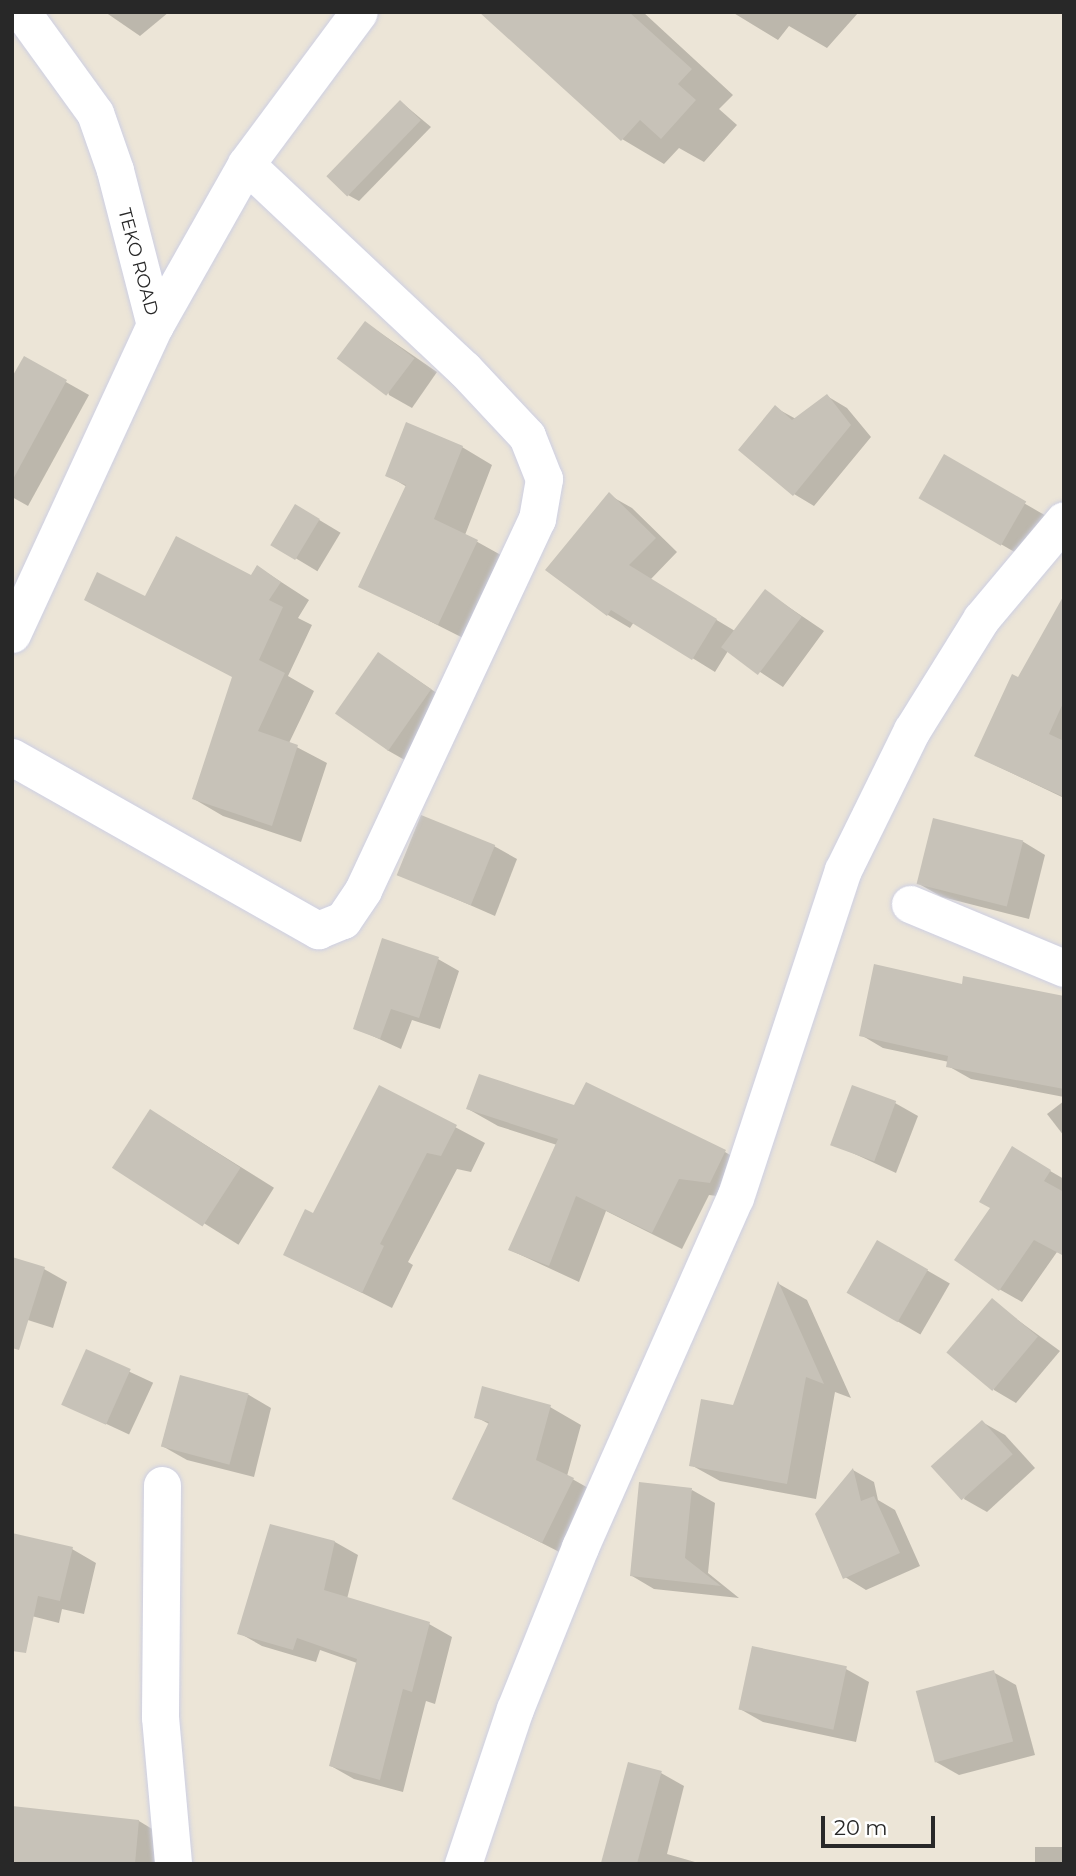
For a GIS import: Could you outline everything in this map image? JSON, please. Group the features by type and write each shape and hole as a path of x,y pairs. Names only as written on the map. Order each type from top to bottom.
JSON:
{"street":[{"name":"TEKO ROAD","path":"16,615 155,325 115,170 95,113 22,12"},
{"path":"155,325 246,164 359,12"},
{"path":"12,757 318,930 344,920 363,890 537,519 544,479 527,436 464,369 246,164"},
{"path":"463,1864 515,1709 580,1547 736,1198 842,870 912,730 981,619 1064,520"},
{"path":"910,904 1064,968"},
{"path":"162,1485 160,1717 173,1864"}],"building":[{"path":"479,12 629,12 692,69 678,84 696,100 661,139 640,120 621,141"},
{"path":"400,100 421,120 347,196 326,176"},
{"path":"365,321 415,358 386,396 337,359"},
{"path":"24,356 67,380 12,481 12,377"},
{"path":"827,394 851,425 793,496 738,450 775,405 792,420"},
{"path":"406,422 463,446 434,519 478,540 438,625 358,587 406,485 385,476"},
{"path":"944,454 1026,501 1001,546 918,498"},
{"path":"609,492 656,538 629,565 717,619 692,660 611,610 607,616 545,570"},
{"path":"295,504 320,519 295,560 270,545"},
{"path":"176,536 251,575 257,565 281,582 269,600 283,607 259,660 285,673 258,731 298,745 272,826 192,799 232,677 84,600 97,572 145,596"},
{"path":"765,589 802,617 758,675 721,647"},
{"path":"1064,595 1064,701 1049,734 1064,741 1064,797 974,756 1012,674 1018,677"},
{"path":"378,652 431,689 388,751 335,713"},
{"path":"421,815 495,845 471,905 397,875"},
{"path":"933,818 1023,840 1007,906 917,884"},
{"path":"382,938 439,957 419,1018 391,1009 380,1039 353,1029"},
{"path":"874,964 962,984 963,976 1064,996 1064,1089 946,1067 948,1056 859,1036"},
{"path":"479,1074 574,1105 586,1082 726,1150 710,1183 679,1179 652,1233 576,1196 549,1266 508,1250 558,1139 466,1109"},
{"path":"379,1085 457,1125 441,1156 427,1153 380,1244 384,1246 362,1293 283,1255 305,1209 313,1213"},
{"path":"852,1085 896,1101 874,1161 830,1145"},
{"path":"150,1109 241,1168 202,1227 112,1168"},
{"path":"1012,1146 1051,1170 1044,1181 1064,1192 1064,1256 1034,1240 999,1291 954,1260 990,1208 979,1202"},
{"path":"877,1240 928,1270 898,1322 846,1293"},
{"path":"12,1257 45,1267 19,1350 12,1348"},
{"path":"778,1281 824,1384 806,1377 787,1484 689,1466 701,1399 733,1405"},
{"path":"992,1298 1038,1337 992,1391 946,1352"},
{"path":"86,1349 131,1369 106,1425 61,1405"},
{"path":"180,1375 249,1393 229,1465 161,1446"},
{"path":"482,1386 551,1405 536,1460 574,1478 542,1543 452,1499 489,1422 474,1418"},
{"path":"982,1420 1013,1454 962,1500 931,1466"},
{"path":"853,1468 861,1501 874,1496 900,1553 843,1579 815,1514"},
{"path":"639,1482 692,1488 685,1558 721,1586 630,1576"},
{"path":"270,1524 335,1541 324,1590 430,1622 412,1692 403,1689 380,1780 329,1766 357,1659 297,1638 293,1650 237,1634"},
{"path":"12,1533 73,1547 60,1601 38,1596 26,1653 12,1651"},
{"path":"752,1646 847,1666 833,1730 738,1710"},
{"path":"994,1670 1013,1741 935,1762 916,1691"},
{"path":"628,1762 662,1771 637,1864 601,1863"},
{"path":"12,1806 139,1820 135,1864 12,1864"}]}
